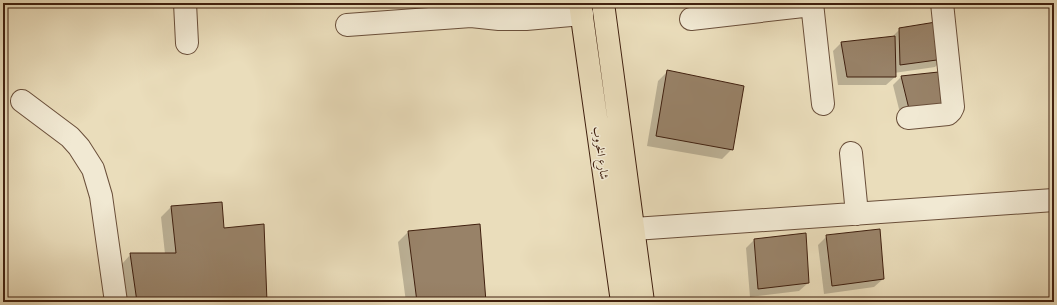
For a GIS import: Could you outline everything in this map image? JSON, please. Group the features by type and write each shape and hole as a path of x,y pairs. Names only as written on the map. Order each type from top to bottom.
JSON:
{"main road":[{"name":"شارع الخروب","path":"603,3 643,302"},
{"name":"شارع الخروب","path":"581,9 622,302"}],"street":[{"path":"185,3 187,43"},
{"path":"930,3 938,3"},
{"path":"908,118 948,114 953,107 942,3"},
{"path":"691,19 812,4 823,104"},
{"path":"347,25 471,16 526,20 581,9"},
{"path":"22,101 70,137 86,157 93,169 101,196 116,302"},
{"path":"851,153 857,214"},
{"path":"634,229 1054,200"}],"building":[{"path":"942,21 944,59 900,65 899,28"},
{"path":"895,36 896,77 847,77 841,42"},
{"path":"667,70 744,86 733,150 656,136"},
{"path":"948,71 947,108 909,109 901,76"},
{"path":"222,202 224,228 264,224 267,302 137,302 130,253 176,253 171,206"},
{"path":"480,224 486,302 417,302 408,231"},
{"path":"880,229 884,279 832,286 826,235"},
{"path":"806,233 809,283 758,289 754,239"}]}
